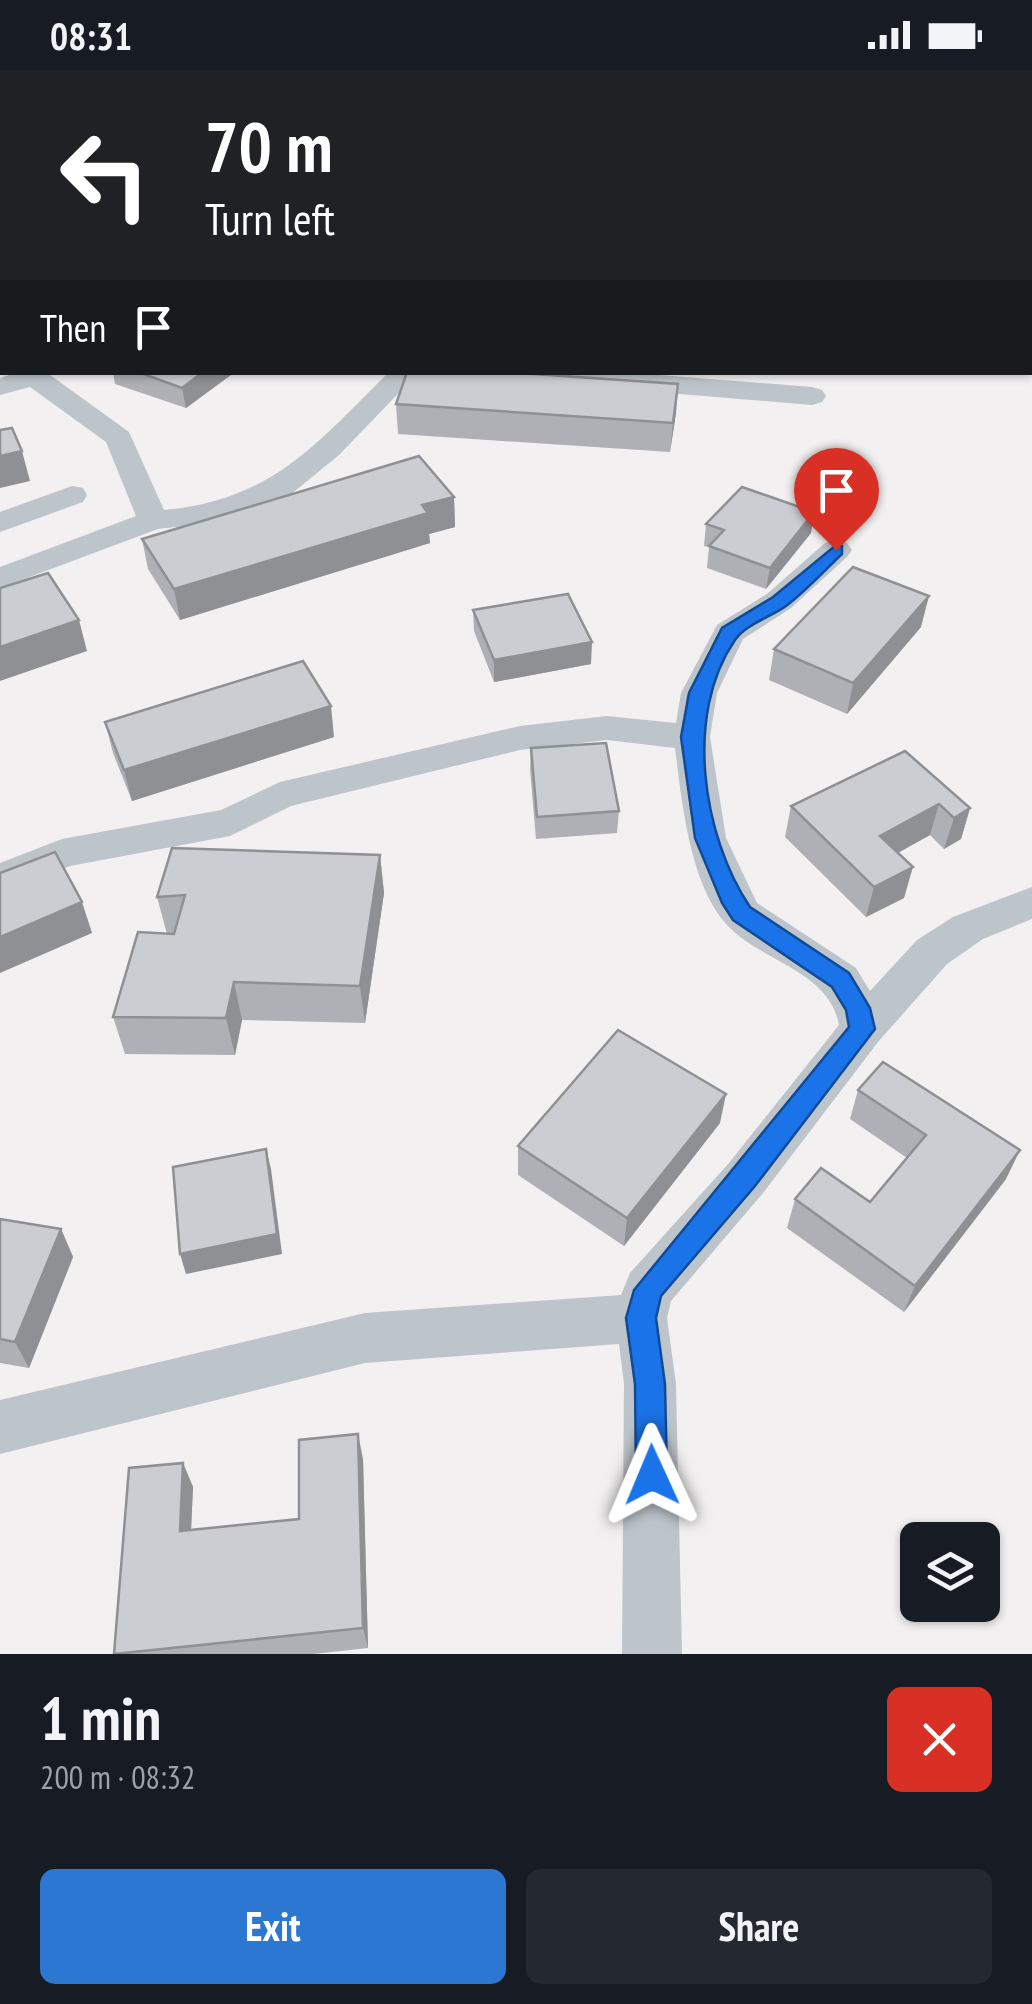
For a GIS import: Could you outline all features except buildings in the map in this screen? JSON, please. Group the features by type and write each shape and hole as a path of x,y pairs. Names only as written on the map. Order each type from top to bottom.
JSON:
{"street":[{"path":"0,578 153,520 209,515 279,488 328,449 402,375"},
{"path":"548,375 812,396"},
{"path":"0,387 34,377 119,438 153,520"},
{"path":"0,523 72,495"},
{"path":"836,550 780,601 729,633 699,693 692,737 706,838 730,896 742,914 841,980 858,1008 862,1029"},
{"path":"0,880 62,853 230,822 280,795 520,738 608,728 692,737"},
{"path":"652,1654 650,1384 641,1318 648,1290 746,1178 862,1029 932,952 968,928 1032,902"},
{"path":"0,1427 365,1338 641,1318"}],"route":[{"path":"652,1475 650,1384 641,1318 648,1290 746,1178 862,1029 858,1008 841,980 742,914 730,896 706,838 697,798 692,737 699,693 729,633 780,601 836,550"}]}
